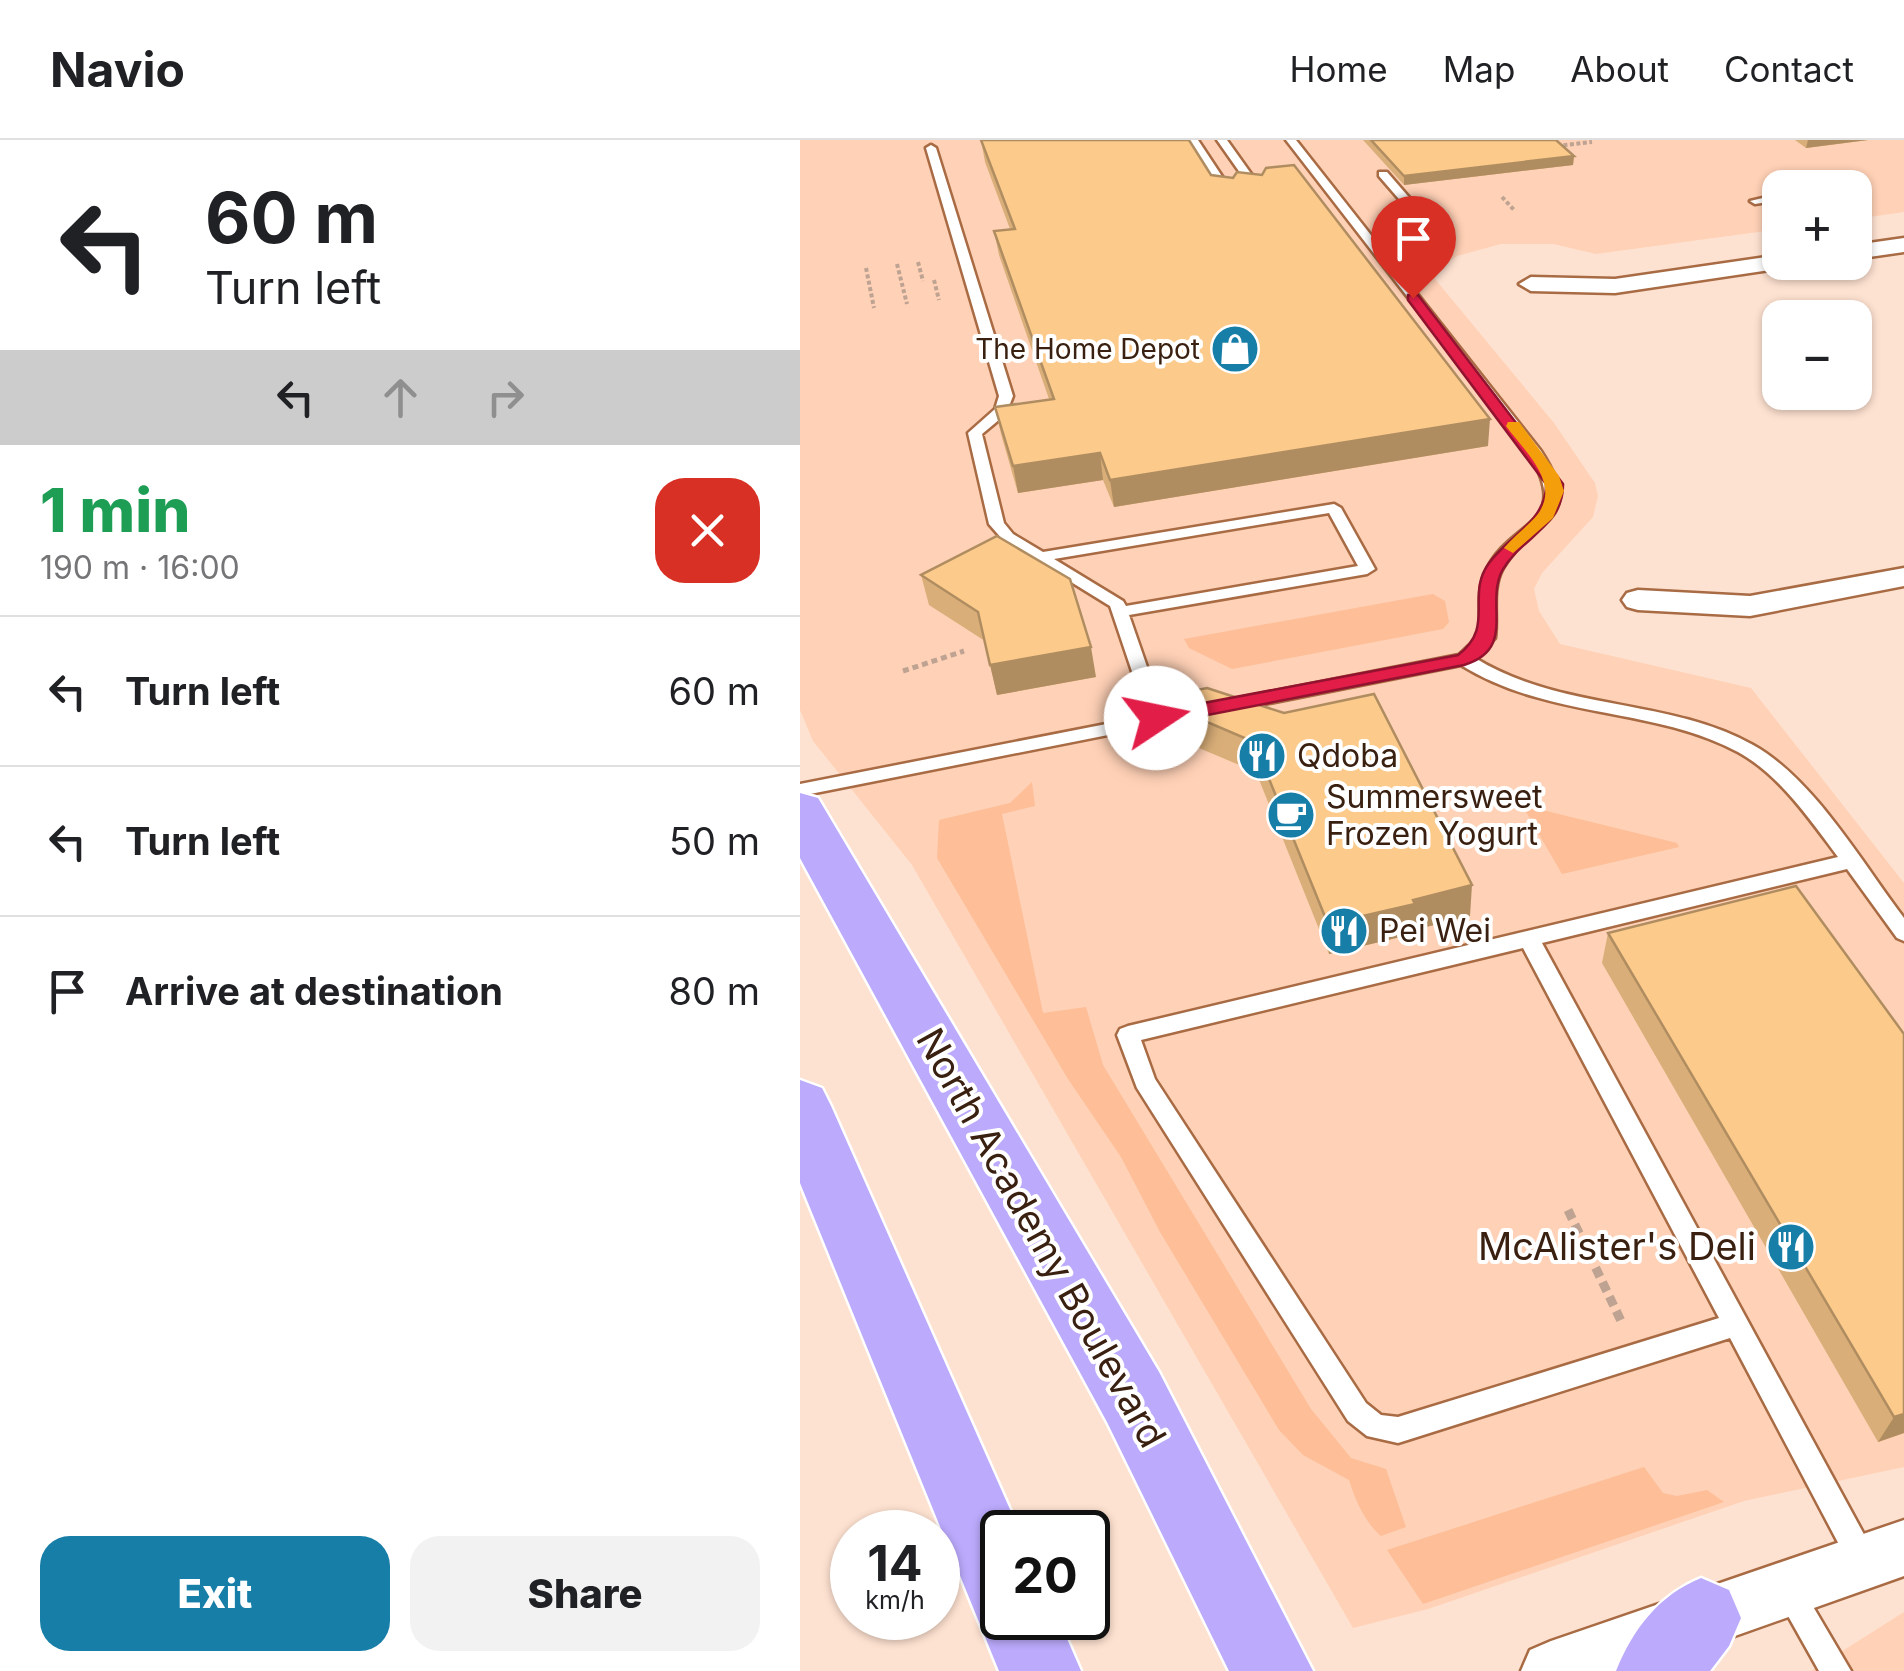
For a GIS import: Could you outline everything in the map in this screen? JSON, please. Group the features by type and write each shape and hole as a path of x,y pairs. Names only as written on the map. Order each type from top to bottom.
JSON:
{"highway":[{"name":"North Academy Boulevard","path":"800,811 1133,1398 1272,1671"},
{"path":"800,1106 980,1532"},
{"path":"1027,1640 1040,1671"}],"street":[{"path":"1872,250 1904,245"},
{"path":"1531,284 1598,287 1762,265"},
{"path":"1638,600 1750,606 1904,577"},
{"path":"1552,1671 1679,1645 1787,1589 1884,1555"}],"lane":[{"path":"1193,140 1230,196"},
{"path":"1208,140 1245,194"},
{"path":"1222,140 1259,192"},
{"path":"1234,140 1272,191"},
{"path":"800,790 1464,660 1486,638 1488,584 1496,566 1547,514 1555,499 1554,484 1536,454 1291,140"},
{"path":"1310,144 1313,169"},
{"path":"931,148 1006,396 1002,410 975,433 997,524 1008,537 1108,596 1121,612 1156,718"},
{"path":"1384,174 1422,219"},
{"path":"1754,201 1762,199"},
{"path":"1044,556 1334,508 1366,568 1121,612"},
{"path":"1464,660 1512,685 1680,725 1745,749 1772,767 1794,790 1904,933"},
{"path":"1735,1325 1398,1430 1376,1428 1358,1412 1145,1082 1128,1034 1848,862"},
{"path":"1528,938 1735,1325 1884,1555"},
{"path":"1787,1589 1836,1671"}],"path":[{"path":"1556,146 1592,142"},
{"path":"1502,197 1515,211"},
{"path":"918,262 923,281"},
{"path":"897,264 907,304"},
{"path":"866,268 874,308"},
{"path":"934,280 939,300"},
{"path":"903,671 964,651"},
{"path":"1568,1210 1638,1355"}],"shaded area":[{"path":"800,140 1904,140 1904,212 1872,217 1872,170 1762,170 1762,231 1596,254 1553,244 1501,244 1457,256 1442,266 1435,279 1554,423 1595,483 1598,496 1593,517 1542,573 1534,589 1539,611 1560,644 1751,688 1904,883 1904,1467 1744,1501 1428,1609 1353,1628 912,865 813,741 800,710"},
{"path":"1433,594 1445,601 1449,622 1443,629 1232,669 1189,648 1184,639"},
{"path":"1032,782 1035,806 1002,814 1043,1013 1086,1007 1103,1065 1311,1409 1351,1458 1386,1469 1406,1527 1381,1536 1362,1511 1349,1480 1303,1455 1279,1430 1160,1232 1121,1157 1068,1079 937,858 939,820 1010,803"},
{"path":"1522,805 1677,843 1679,847 1562,874"},
{"path":"1644,1467 1663,1493 1677,1496 1707,1490 1724,1502 1423,1604 1387,1550"},
{"path":"1904,1612 1904,1671 1811,1671"}],"building":[{"name":"The Home Depot","path":"981,140 1189,140 1211,175 1233,178 1237,172 1262,175 1266,168 1294,165 1490,419 1110,480 1100,453 1013,466 995,407 1054,399 994,231 1015,229"},
{"path":"1371,140 1556,140 1574,156 1404,176"},
{"path":"997,536 1070,579 1091,647 990,665 978,612 921,575"},
{"path":"1207,688 1284,713 1374,694 1472,885 1413,900 1415,904 1328,924 1254,742 1172,707 1177,694"},
{"path":"1796,886 1904,1034 1904,1414 1894,1417 1608,933"}],"slow traffic":[{"path":"1513,548 1547,514 1556,491 1551,476 1514,426"}],"place":[{"name":"The Home Depot","path":"1235,349"},
{"name":"Qdoba","path":"1262,756"},
{"name":"Summersweet Frozen Yogurt","path":"1291,815"},
{"name":"Pei Wei","path":"1344,931"},
{"name":"McAlister's Deli","path":"1791,1247"}],"route":[{"path":"1156,718 1464,660 1483,645 1488,631 1488,584 1496,566 1547,514 1556,491 1536,454 1413,298"}]}
